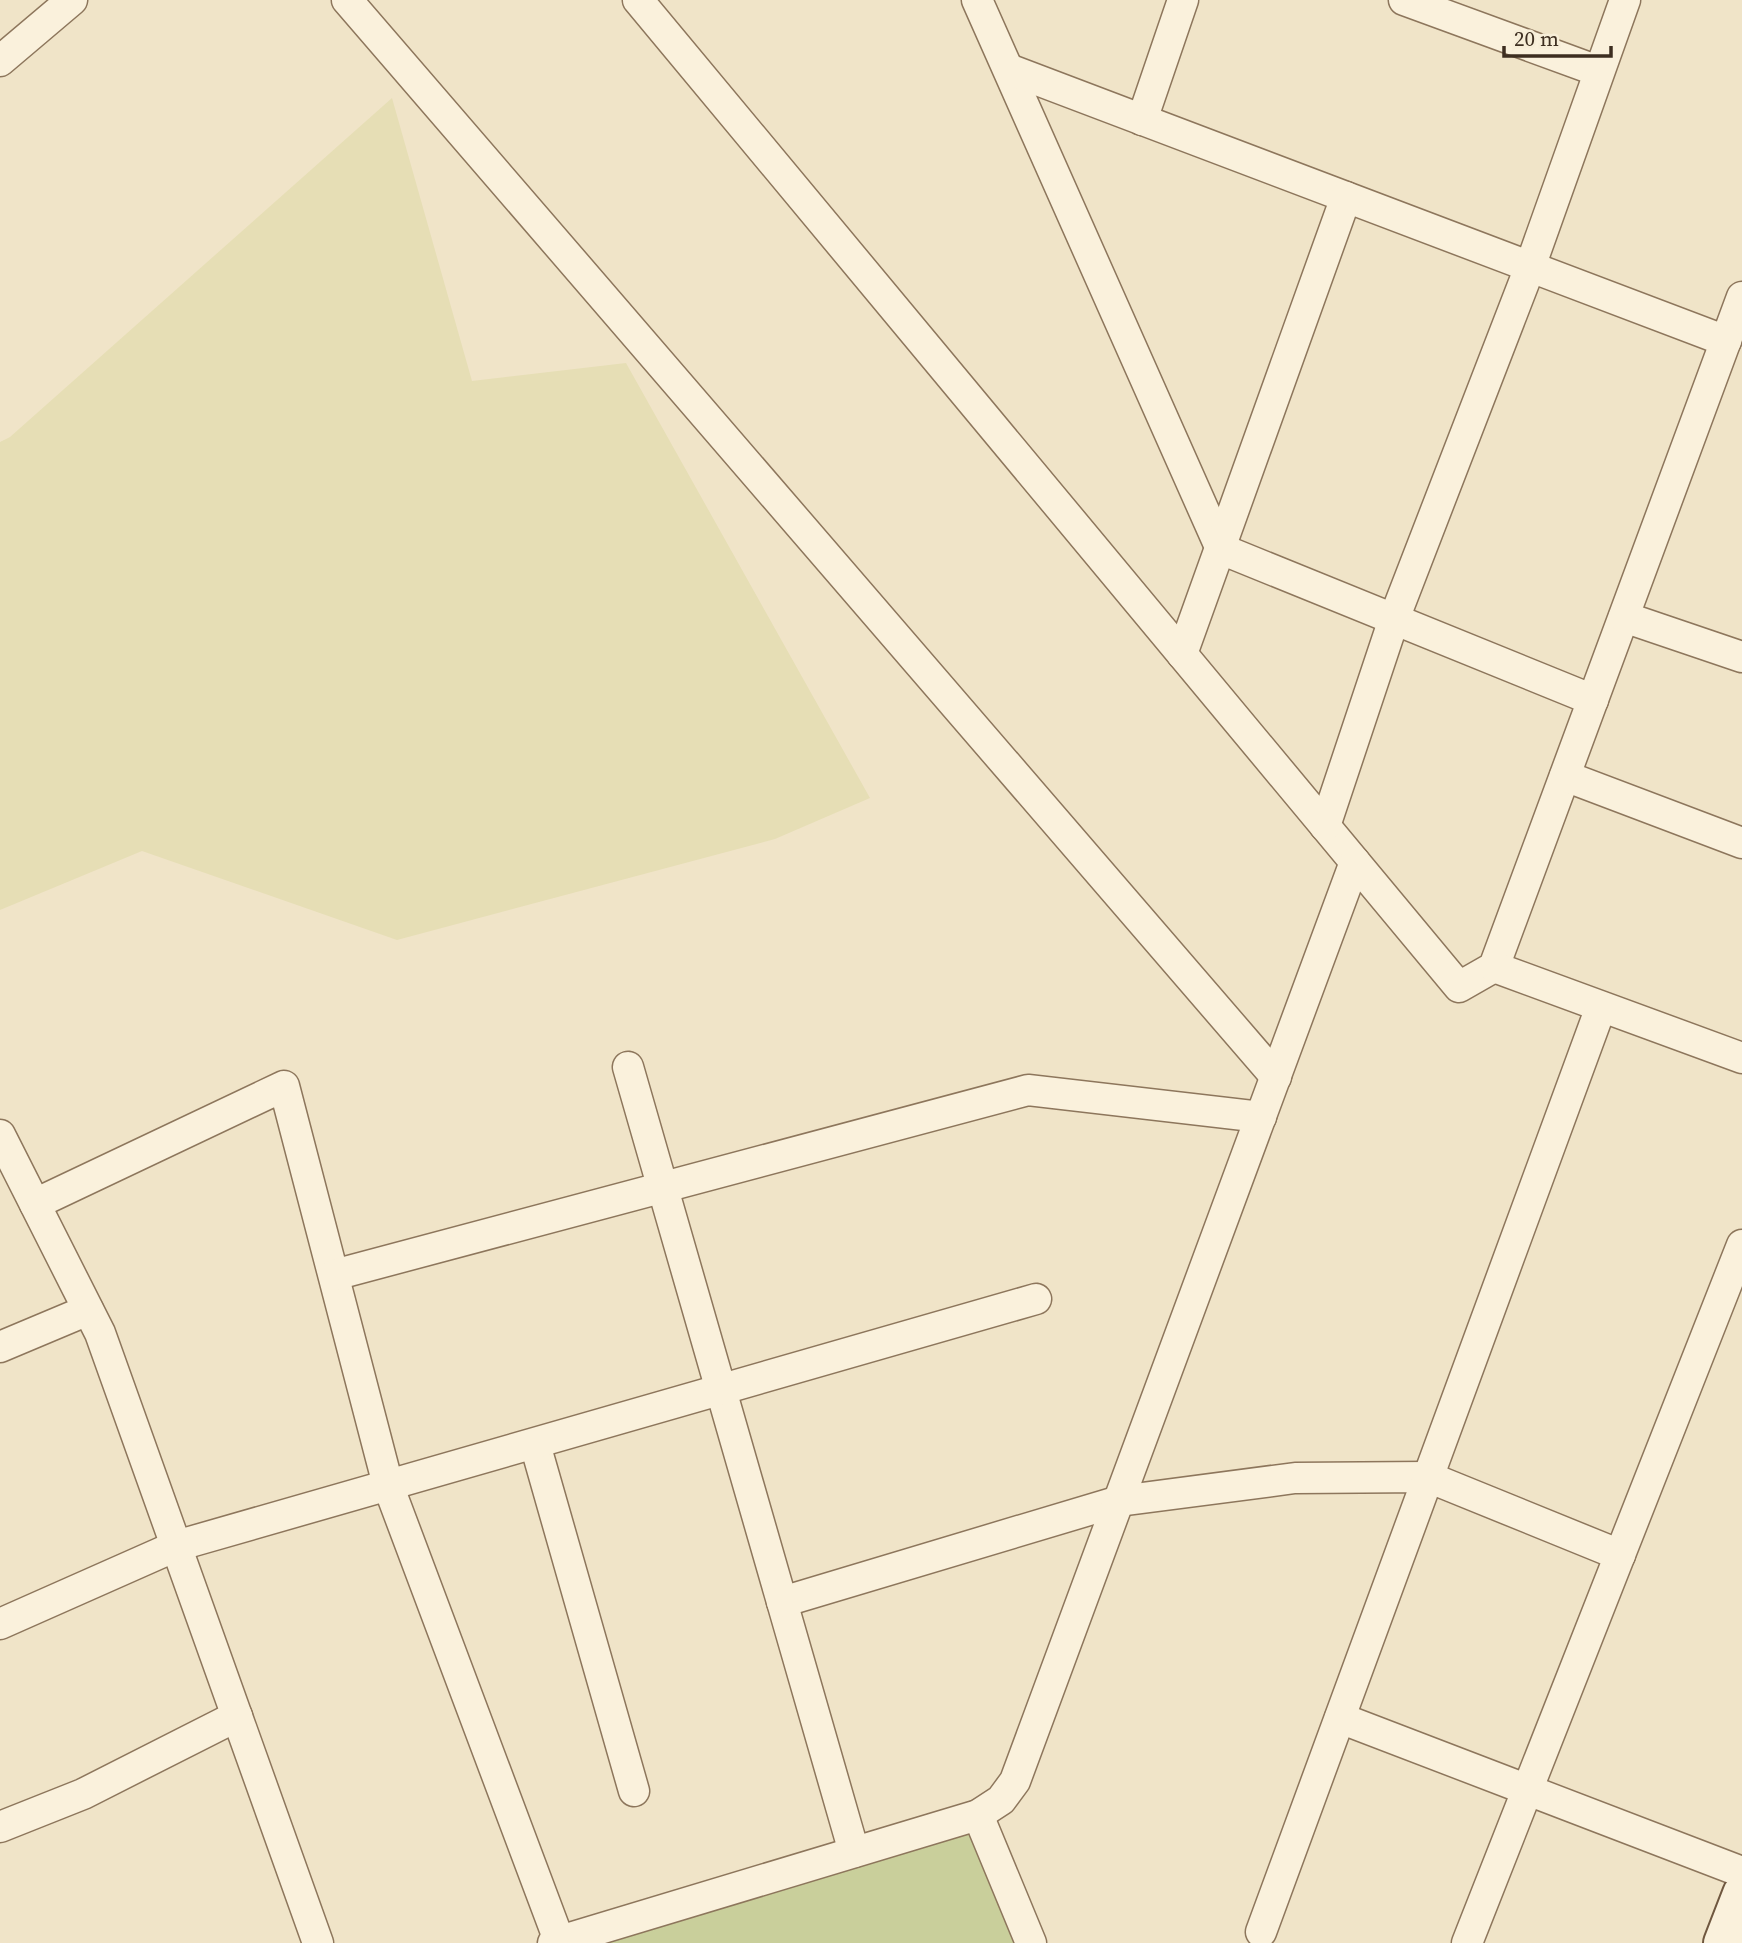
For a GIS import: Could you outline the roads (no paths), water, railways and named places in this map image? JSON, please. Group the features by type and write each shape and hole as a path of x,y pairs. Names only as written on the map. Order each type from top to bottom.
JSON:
{"street":[{"path":"0,61 72,0"},
{"path":"347,0 1276,1076"},
{"path":"638,0 1459,987 1494,967 1742,297"},
{"path":"977,0 1011,70 1222,549 1593,700"},
{"path":"1142,120 1182,0"},
{"path":"1404,0 1598,71"},
{"path":"1325,826 1394,619 1530,267 1598,71 1626,0"},
{"path":"1011,70 1726,341"},
{"path":"1182,654 1222,549 1346,197"},
{"path":"1624,617 1742,657"},
{"path":"1565,776 1742,843"},
{"path":"35,1204 284,1086 388,1485 557,1942 978,1815 1001,1800 1015,1781 1355,862"},
{"path":"1494,967 1742,1058"},
{"path":"1261,1932 1601,1007"},
{"path":"628,1067 854,1852"},
{"path":"334,1275 1028,1090 1261,1117"},
{"path":"0,1135 100,1333 318,1943"},
{"path":"1468,1943 1742,1245"},
{"path":"0,1624 176,1546 1036,1299"},
{"path":"0,1347 88,1310"},
{"path":"535,1444 634,1791"},
{"path":"782,1602 1119,1501 1295,1478 1429,1476 1620,1555"},
{"path":"0,1827 83,1794 237,1716"},
{"path":"1340,1718 1742,1872"},
{"path":"978,1815 1031,1943"},
{"path":"1723,1943 1742,1894"}]}
